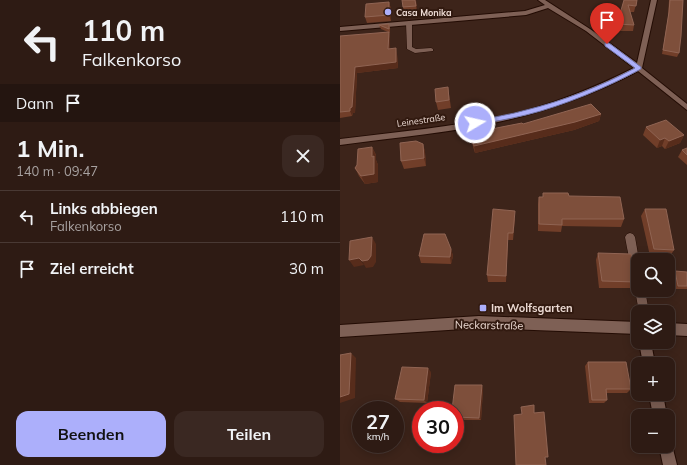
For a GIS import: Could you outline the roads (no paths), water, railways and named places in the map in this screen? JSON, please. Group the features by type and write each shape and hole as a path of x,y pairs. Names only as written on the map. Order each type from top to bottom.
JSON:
{"street":[{"path":"541,0 586,28 639,68 687,108"},
{"path":"639,68 654,0"},
{"path":"340,29 526,13 549,6"},
{"name":"Leinestraße","path":"340,142 490,121 526,113 560,102 639,68"},
{"name":"Neckarstraße","path":"340,331 479,322 631,328"},
{"path":"675,329 687,330"},
{"path":"667,453 670,465"}],"lane":[{"path":"409,23 409,48 415,51 431,50"},
{"path":"630,236 633,253"}],"place":[{"name":"Casa Monika","path":"388,12"},
{"name":"Im Wolfsgarten","path":"483,308"}]}
